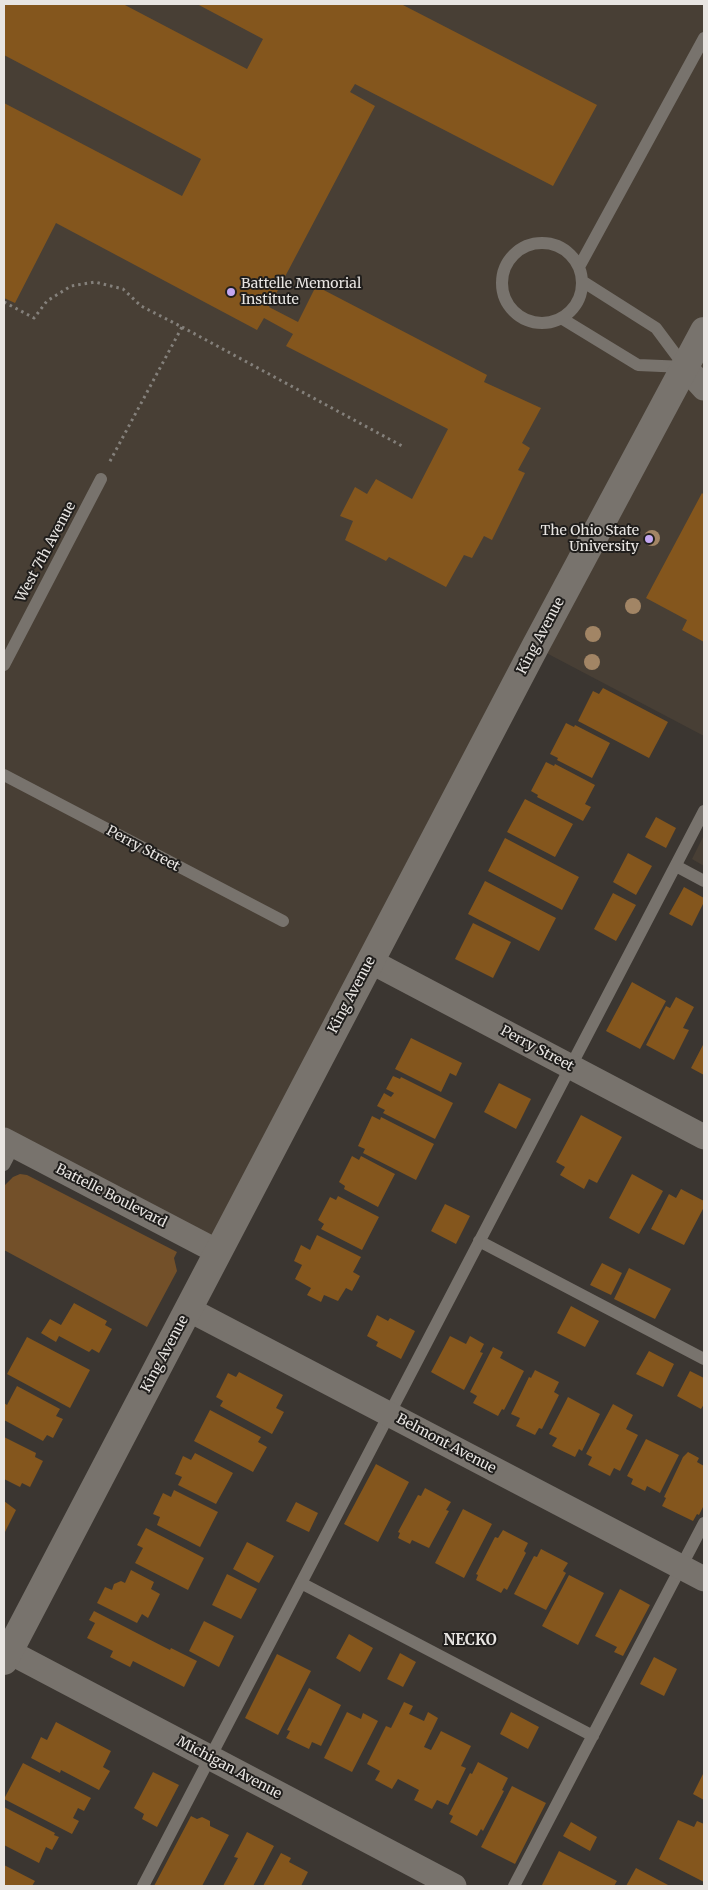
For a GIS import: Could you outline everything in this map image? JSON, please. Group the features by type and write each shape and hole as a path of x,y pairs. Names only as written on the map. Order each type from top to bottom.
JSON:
{"street":[{"name":"King Avenue","path":"5,1654 535,647 694,368 704,331"},
{"path":"694,368 704,388"},
{"name":"Perry Street","path":"370,961 704,1137"},
{"name":"Battelle Boulevard","path":"7,1150 218,1252"},
{"name":"Belmont Avenue","path":"188,1309 704,1579"},
{"name":"Michigan Avenue","path":"5,1654 210,1758 454,1886"}],"lane":[{"path":"579,268 704,38"},
{"path":"535,244 548,244 560,248 571,256 579,268 582,281 580,294 575,306 561,318 542,324 529,321 518,315 509,306 503,294 502,281 505,268 522,249 535,244"},
{"path":"582,281 656,328 694,368"},
{"path":"561,318 638,365 694,368"},
{"name":"West 7th Avenue","path":"4,665 101,478"},
{"name":"Perry Street","path":"4,775 283,921"},
{"path":"143,1886 704,811"},
{"path":"676,866 704,881"},
{"path":"479,1242 704,1359"},
{"path":"514,1886 704,1523"},
{"path":"301,1583 593,1736"}],"path":[{"path":"4,302 34,318 47,301 71,286 95,282 123,289 141,306 404,447"},
{"path":"101,478 182,327"}],"shaded area":[{"path":"4,4 704,4 704,736 535,647 218,1252 4,1140"},
{"path":"704,835 704,866 692,859"},
{"path":"20,1174 27,1175 177,1252 174,1258 177,1271 147,1327 4,1250 4,1186 13,1177"}],"building":[{"name":"Battelle Memorial Institute","path":"4,4 123,4 247,69 263,39 197,4 401,4 597,105 553,186 355,84 350,92 375,106 269,307 298,322 316,286 487,375 484,382 541,408 522,443 530,448 518,470 525,473 492,540 484,536 472,558 464,555 446,587 389,557 386,561 345,540 353,521 340,516 355,487 367,494 376,479 412,499 448,429 286,346 293,334 264,318 257,330 56,223 15,303 4,298 4,103 182,196 201,159 4,55"},
{"path":"702,493 704,495 704,642 682,630 687,620 646,598"},
{"path":"603,688 668,722 649,758 578,721 593,691 599,694"},
{"path":"566,723 574,727 575,725 610,743 592,778 557,760 558,758 550,754"},
{"path":"546,762 554,766 555,764 595,785 585,804 591,807 583,821 537,797 538,795 531,791"},
{"path":"525,799 573,824 555,857 507,832"},
{"path":"656,817 676,828 666,848 645,837"},
{"path":"505,838 579,877 562,910 488,871"},
{"path":"628,853 652,866 636,895 613,882"},
{"path":"485,881 556,918 539,951 468,914"},
{"path":"684,887 704,898 704,902 692,926 669,914"},
{"path":"613,893 636,905 616,941 594,929"},
{"path":"473,923 511,942 493,978 455,959"},
{"path":"632,982 666,1001 640,1049 606,1031"},
{"path":"676,997 694,1007 683,1028 689,1030 674,1060 646,1045 666,1006 670,1008"},
{"path":"411,1038 462,1063 456,1076 450,1073 441,1092 395,1069"},
{"path":"704,1043 704,1075 691,1068"},
{"path":"393,1076 400,1079 401,1077 453,1103 435,1139 383,1113 385,1110 377,1106 384,1093 391,1097 394,1093 386,1089"},
{"path":"499,1083 531,1099 516,1129 484,1112"},
{"path":"581,1115 622,1137 597,1183 589,1179 584,1189 560,1175 565,1167 556,1162"},
{"path":"372,1116 380,1120 381,1117 434,1144 416,1180 363,1153 365,1149 358,1146"},
{"path":"352,1156 359,1160 361,1156 395,1174 378,1207 344,1189 345,1186 339,1182"},
{"path":"632,1174 663,1191 639,1234 609,1218"},
{"path":"681,1189 704,1201 704,1207 684,1245 651,1229 669,1194 676,1198"},
{"path":"338,1196 379,1217 362,1250 321,1229 324,1224 318,1220 330,1197 336,1200"},
{"path":"445,1204 470,1216 456,1244 431,1231"},
{"path":"317,1235 361,1257 353,1272 360,1276 352,1291 346,1288 338,1301 324,1295 321,1302 307,1295 311,1288 295,1279 302,1265 294,1261 301,1245 310,1250"},
{"path":"602,1263 622,1273 611,1295 590,1285"},
{"path":"629,1268 671,1289 655,1319 614,1299"},
{"path":"74,1303 107,1321 105,1325 112,1329 99,1353 92,1349 89,1352 59,1336 56,1342 41,1333 50,1319 61,1325"},
{"path":"571,1306 599,1321 585,1347 557,1333"},
{"path":"377,1315 388,1321 390,1318 415,1331 401,1359 376,1346 378,1342 367,1336"},
{"path":"450,1336 466,1344 470,1336 484,1344 480,1352 483,1353 464,1390 431,1372"},
{"path":"27,1337 90,1370 70,1408 7,1374"},
{"path":"493,1347 503,1352 500,1358 524,1371 504,1410 502,1409 498,1416 473,1403 477,1396 470,1392"},
{"path":"649,1351 674,1364 663,1387 636,1374"},
{"path":"535,1370 559,1382 554,1392 559,1395 542,1429 539,1428 535,1435 516,1426 520,1418 511,1414 529,1377 531,1378"},
{"path":"690,1371 704,1378 704,1404 701,1409 677,1396"},
{"path":"239,1372 283,1395 276,1408 284,1412 272,1434 220,1406 223,1401 216,1397 228,1373 236,1377"},
{"path":"17,1386 60,1409 56,1416 63,1419 53,1438 47,1435 43,1441 4,1420 4,1403 7,1405"},
{"path":"568,1397 600,1414 582,1451 579,1449 575,1457 552,1446 557,1438 549,1434"},
{"path":"613,1404 633,1415 626,1429 638,1435 620,1471 614,1468 610,1476 588,1465 592,1457 586,1454"},
{"path":"210,1410 261,1437 258,1442 267,1447 253,1472 194,1441"},
{"path":"4,1437 36,1453 35,1457 43,1461 30,1487 22,1483 20,1487 4,1479"},
{"path":"646,1439 679,1455 660,1493 647,1486 645,1491 631,1484 633,1479 627,1476"},
{"path":"688,1452 699,1458 697,1462 704,1466 704,1505 699,1515 697,1514 693,1521 662,1506 666,1498 664,1497 683,1457"},
{"path":"195,1453 233,1473 216,1504 178,1485 182,1477 175,1474 183,1456 191,1460"},
{"path":"376,1464 409,1482 378,1542 344,1524"},
{"path":"425,1488 451,1502 446,1510 449,1511 429,1548 412,1540 410,1544 398,1538 400,1533 398,1532 418,1495 421,1496"},
{"path":"174,1490 218,1512 200,1547 157,1525 160,1517 153,1514 163,1493 171,1497"},
{"path":"4,1501 16,1510 4,1534"},
{"path":"296,1502 318,1513 309,1532 286,1521"},
{"path":"463,1509 492,1524 464,1578 435,1563"},
{"path":"146,1528 204,1558 188,1590 135,1563 143,1548 137,1545"},
{"path":"503,1530 528,1543 524,1551 526,1553 507,1590 504,1588 501,1593 476,1580 478,1575 476,1574 495,1537 498,1538"},
{"path":"247,1542 274,1556 259,1583 233,1569"},
{"path":"541,1549 568,1563 563,1571 566,1573 546,1610 514,1594 534,1556 537,1557"},
{"path":"131,1570 154,1582 151,1589 160,1594 148,1618 142,1614 137,1623 97,1603 105,1587 112,1590 114,1584 121,1581 125,1583"},
{"path":"227,1574 257,1589 241,1619 212,1605"},
{"path":"569,1575 604,1593 578,1645 542,1626"},
{"path":"620,1589 650,1605 623,1656 614,1652 617,1647 595,1636"},
{"path":"94,1611 170,1650 171,1648 197,1661 184,1687 133,1661 130,1667 110,1657 113,1651 87,1638 95,1623 89,1620"},
{"path":"204,1621 234,1636 219,1667 189,1651"},
{"path":"349,1634 373,1648 360,1672 336,1658"},
{"path":"400,1653 416,1662 403,1687 387,1679"},
{"path":"277,1654 311,1671 278,1735 245,1718"},
{"path":"654,1657 677,1669 664,1696 640,1684"},
{"path":"309,1688 341,1705 321,1746 312,1742 309,1749 286,1738 290,1731 287,1730"},
{"path":"404,1702 413,1706 409,1714 424,1721 428,1712 438,1718 424,1747 431,1750 441,1731 471,1746 461,1766 466,1768 448,1805 437,1800 432,1809 414,1800 419,1790 398,1779 392,1789 375,1780 380,1771 367,1764 386,1726 391,1728"},
{"path":"347,1712 361,1719 363,1713 378,1721 352,1772 324,1758"},
{"path":"511,1712 539,1727 528,1749 500,1734"},
{"path":"56,1722 111,1751 103,1767 110,1771 99,1790 61,1770 60,1773 31,1758 41,1737 47,1740"},
{"path":"478,1762 508,1778 502,1790 504,1791 483,1831 481,1829 477,1836 450,1822 453,1816 449,1814 470,1773 472,1774"},
{"path":"23,1763 91,1798 84,1811 78,1808 73,1818 79,1821 72,1834 4,1799"},
{"path":"153,1772 179,1785 157,1827 142,1819 144,1814 134,1808"},
{"path":"704,1772 704,1800 693,1794"},
{"path":"512,1786 546,1803 515,1864 481,1847"},
{"path":"4,1807 55,1833 54,1835 59,1837 52,1850 46,1847 39,1863 4,1845"},
{"path":"191,1816 197,1819 202,1817 210,1821 210,1826 229,1835 202,1886 154,1886"},
{"path":"678,1820 694,1827 697,1821 704,1824 704,1882 659,1859"},
{"path":"571,1822 597,1837 590,1851 563,1836"},
{"path":"247,1832 274,1846 253,1886 223,1886 238,1858 234,1857"},
{"path":"559,1851 617,1881 614,1886 542,1885"},
{"path":"281,1853 291,1858 289,1862 308,1872 301,1886 263,1886"},
{"path":"4,1865 35,1881 32,1886 4,1886"},
{"path":"636,1868 670,1886 626,1886"}],"place":[{"name":"Battelle Memorial Institute","path":"231,292"},
{"name":"The Ohio State University","path":"649,539"}],"district":[{"name":"NECKO","path":"470,1641"}]}
